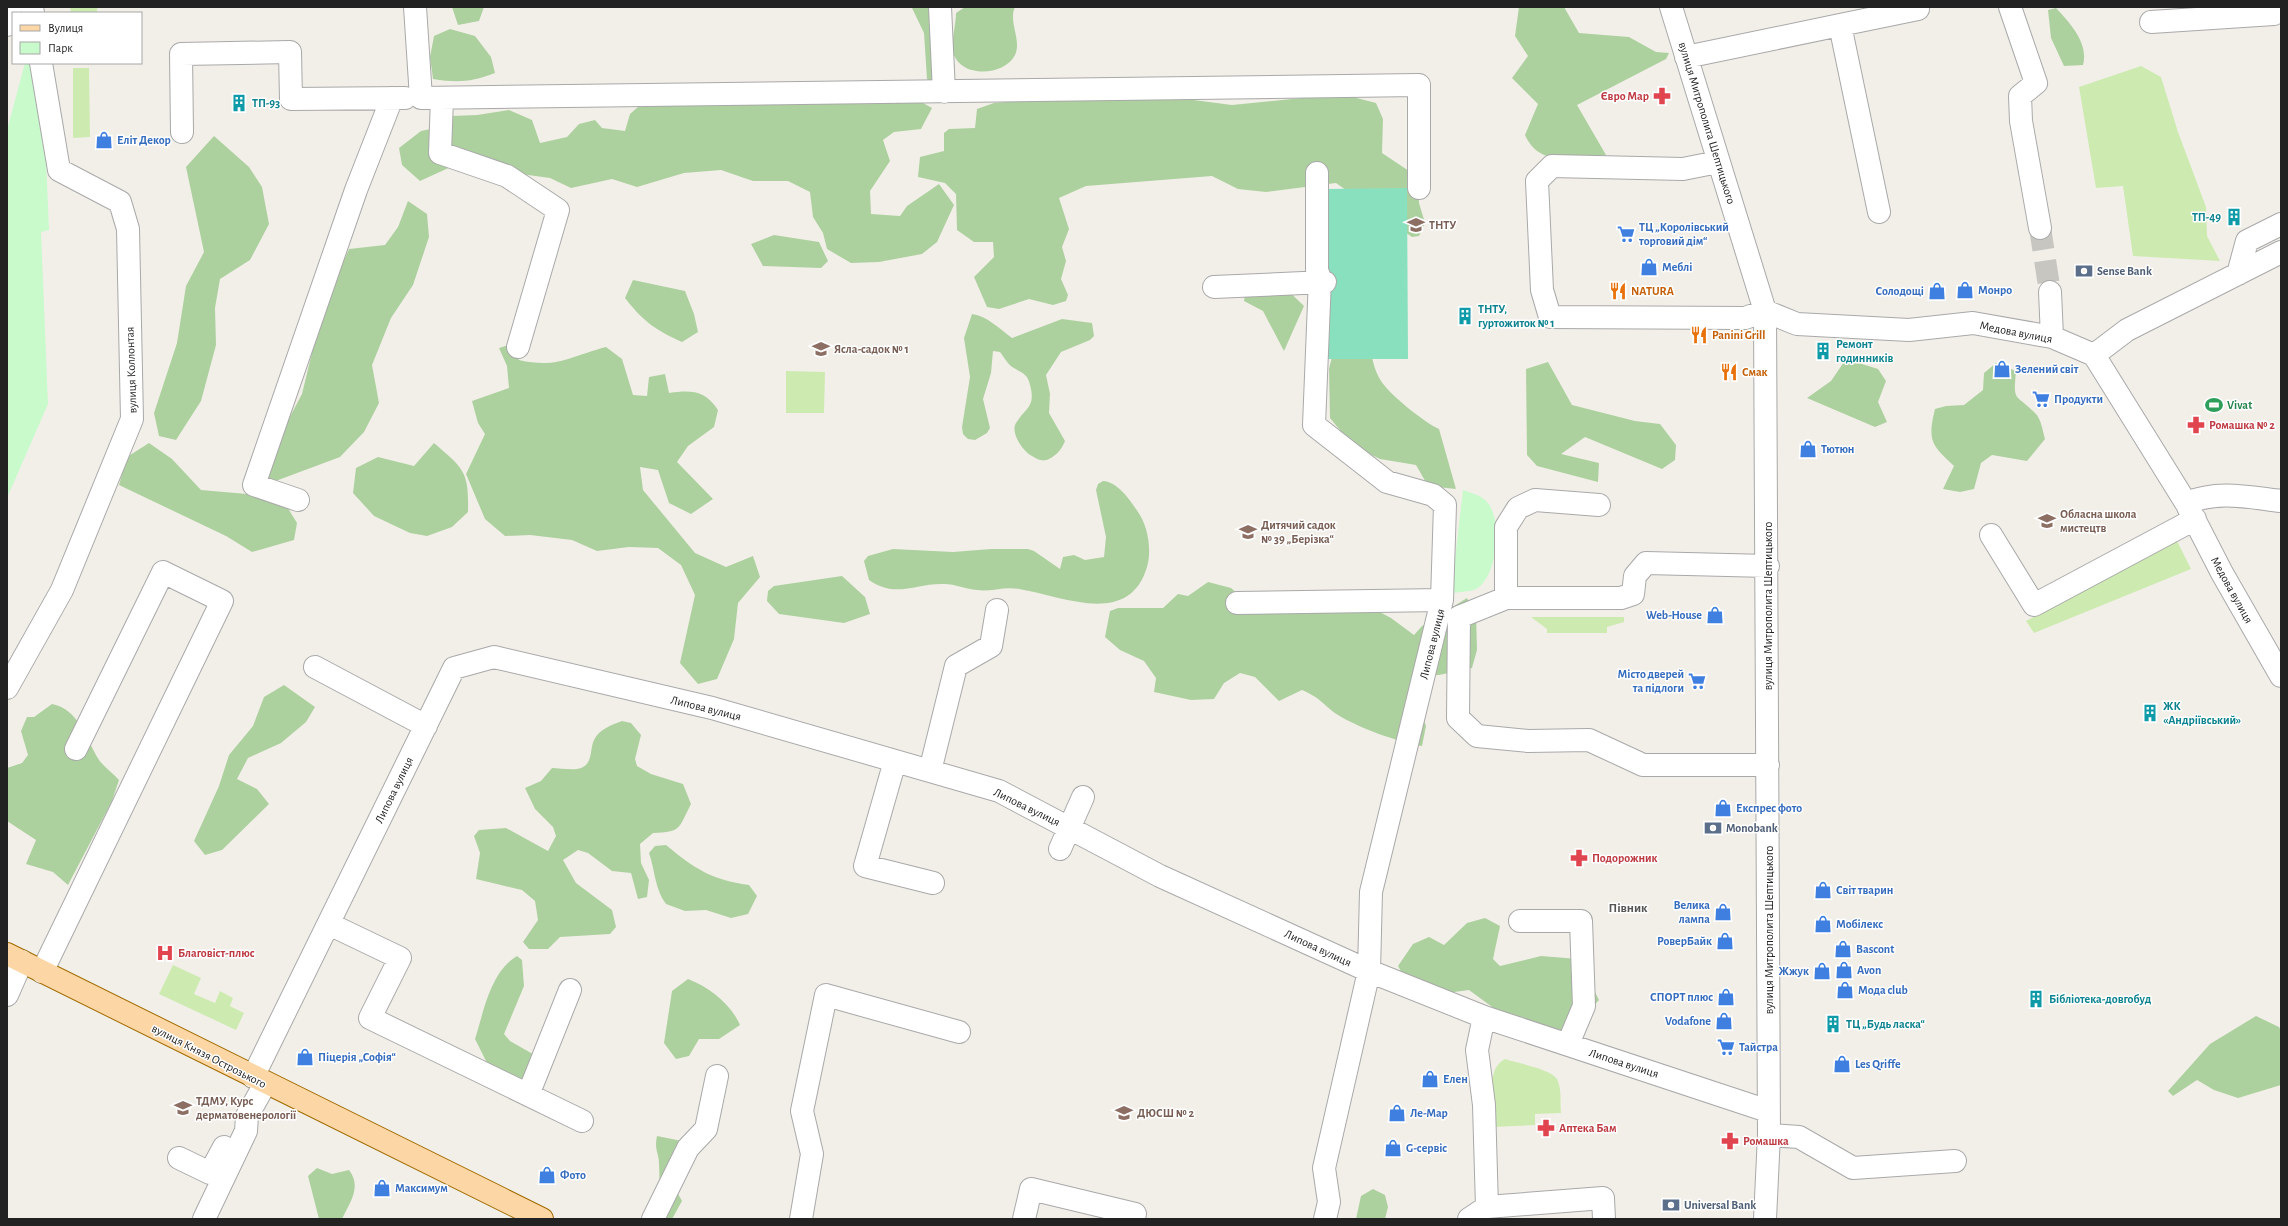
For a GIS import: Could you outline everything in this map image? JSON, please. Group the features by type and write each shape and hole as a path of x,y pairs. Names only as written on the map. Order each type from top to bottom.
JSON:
{"main road":[{"name":"вулиця Князя Острозького","path":"14,958 542,1219"}],"street":[{"path":"7,24 11,7"},
{"path":"415,7 420,98"},
{"path":"940,7 944,92"},
{"name":"вулиця Митрополита Шептицького","path":"1671,7 1765,311 1768,566 1769,1135 1765,1219"},
{"path":"2010,7 2036,84 2020,96 2021,121 2040,228"},
{"path":"2150,22 2274,14 2281,8"},
{"path":"1686,57 1918,10"},
{"path":"1840,25 1879,212"},
{"path":"182,132 181,54 290,52 291,99 1419,85 1419,188"},
{"name":"вулиця Коллонтая","path":"7,688 62,590 132,419 128,229 120,202 59,170 41,64"},
{"path":"298,500 254,485 356,190 392,98"},
{"path":"442,98 440,153 507,176 558,210 518,347"},
{"path":"1718,162 1683,168 1552,166 1537,181 1542,290 1550,317 1745,318 1765,311"},
{"path":"1214,287 1322,283 1317,270 1317,173"},
{"path":"2238,274 2247,241 2281,224"},
{"path":"2094,355 2127,330 2281,252"},
{"name":"Липова вулиця","path":"1322,283 1314,425 1387,482 1433,495 1445,505 1442,600 1372,892 1369,971 1324,1168 1329,1202 1325,1219"},
{"path":"2050,292 2052,337"},
{"name":"Медова вулиця","path":"1765,311 1797,324 1909,330 1973,323 2052,337 2094,355 2190,511 2222,573 2281,676"},
{"path":"1992,535 2034,605 2190,511 2204,496 2223,494 2281,501"},
{"path":"1506,598 1506,527 1518,508 1535,500 1599,505"},
{"path":"1768,566 1646,563 1635,576 1634,594 1621,598 1506,598 1459,617 1458,718 1477,736 1528,741 1589,740 1643,765 1768,765"},
{"path":"42,972 132,790 222,601 163,572 76,749"},
{"path":"1237,603 1442,600"},
{"path":"930,771 956,666 991,646 997,610"},
{"name":"Липова вулиця","path":"247,1116 259,1080 329,924 454,668 494,657 717,709 999,791 1160,876 1369,971 1484,1017 1768,1111"},
{"path":"314,667 426,726"},
{"path":"895,761 866,866 933,883"},
{"path":"1060,849 1083,797"},
{"path":"1520,921 1581,921 1584,1006 1568,1044"},
{"path":"329,924 400,958 370,1018 582,1121"},
{"path":"7,995 14,958"},
{"path":"528,1095 570,990"},
{"path":"801,1219 812,1154 802,1111 826,995 958,1032"},
{"path":"1484,1017 1477,1050 1484,1105 1487,1207"},
{"path":"653,1219 688,1148 706,1129 717,1076"},
{"path":"179,1158 210,1173 236,1125 247,1116"},
{"path":"204,1219 246,1131 247,1116"},
{"path":"1769,1135 1800,1137 1854,1168 1955,1161"},
{"path":"1024,1219 1032,1189 1135,1214"},
{"path":"1469,1219 1487,1207 1603,1198 1604,1219"}],"green space":[{"path":"70,7 97,7 97,12 71,12"},
{"path":"452,7 484,7 479,21 458,25"},
{"path":"909,7 935,7 944,46 954,71 953,83 937,87 927,79 924,33 912,8"},
{"path":"965,7 1015,7 1013,19 1017,49 1010,62 1002,67 983,72 964,67 957,61 953,52 956,13"},
{"path":"1519,7 1564,7 1579,33 1629,37 1656,52 1669,53 1666,59 1577,105 1606,155 1572,159 1550,157 1540,153 1532,146 1525,135 1538,104 1512,78 1528,56 1515,36"},
{"path":"2056,8 2067,20 2081,41 2084,57 2083,65 2064,66 2051,38 2048,10"},
{"path":"450,29 475,36 491,57 495,73 464,81 433,79 430,57 434,36"},
{"path":"25,64 42,64 49,230 41,232 48,404 7,498 7,130"},
{"path":"2141,66 2161,77 2178,132 2206,207 2207,236 2220,261 2133,256 2123,186 2096,188 2079,87"},
{"path":"73,68 89,68 90,137 73,138"},
{"path":"1341,94 1376,103 1383,119 1382,153 1418,177 1419,203 1425,223 1419,236 1412,237 1336,183 1266,192 1238,189 1212,176 1086,186 1059,198 1069,229 1062,247 1066,261 1061,279 1068,295 1066,301 1053,305 1029,299 999,309 987,307 974,277 994,257 993,242 974,242 957,230 956,194 945,183 918,177 920,157 944,151 944,133 949,129 975,128 977,109 994,103 1088,96 1186,99 1232,105"},
{"path":"914,98 932,108 921,129 894,132 883,140 890,161 870,191 871,214 900,216 907,206 939,184 954,205 937,242 922,254 879,262 851,263 827,249 823,233 813,217 810,192 788,181 753,181 721,170 684,173 637,187 612,179 571,188 550,178 455,165 420,181 402,165 399,148 421,131 445,126 451,116 477,115 509,110 532,120 540,143 567,137 579,124 595,120 602,128 625,131 630,114 639,106"},
{"path":"214,136 249,167 262,187 269,224 250,260 220,279 215,308 216,345 201,401 176,440 159,436 154,413 177,343 186,286 204,252 186,167"},
{"path":"1407,188 1408,359 1326,359 1325,189"},
{"path":"408,201 427,214 429,237 413,285 391,318 372,365 379,403 364,432 340,457 273,482 260,473 302,394 322,311 349,249 385,245 398,227"},
{"path":"774,235 819,242 828,261 821,268 763,266 751,244"},
{"path":"633,280 685,291 694,314 698,332 682,342 650,324 625,298"},
{"path":"1278,281 1304,306 1284,351 1263,311 1244,301 1245,294"},
{"path":"972,314 988,320 1012,338 1062,319 1092,323 1094,336 1090,340 1061,352 1046,375 1050,394 1049,413 1065,441 1059,452 1049,459 1040,460 1028,454 1016,437 1016,423 1029,406 1032,398 1032,392 1026,376 1012,367 1000,352 993,351 991,373 983,399 990,428 987,433 975,440 968,439 963,434 962,427 970,377 964,338"},
{"path":"1336,340 1370,345 1375,368 1385,387 1408,408 1425,421 1439,429 1456,489 1428,486 1416,465 1380,459 1353,446 1330,418 1329,369"},
{"path":"512,344 519,360 544,363 564,360 606,347 622,359 633,395 647,396 649,377 665,374 669,393 691,392 703,395 713,403 718,410 714,427 688,446 677,462 713,499 691,514 669,503 658,470 640,467 643,490 695,553 726,567 753,556 760,577 738,603 734,639 717,679 698,684 680,663 695,595 681,565 658,548 629,547 597,551 572,540 530,535 505,536 485,519 466,474 485,434 478,423 472,401 509,388 507,366 499,348"},
{"path":"1846,359 1878,369 1886,381 1878,402 1887,422 1875,427 1807,398 1831,381"},
{"path":"1548,362 1572,405 1635,421 1660,424 1676,445 1675,460 1662,469 1585,437 1561,454 1599,463 1598,482 1537,466 1527,455 1526,369"},
{"path":"1996,363 2016,371 2015,393 2019,399 2037,415 2045,439 2027,461 1992,455 1981,463 1974,489 1960,492 1943,489 1954,466 1941,453 1933,442 1932,429 1935,409 1946,406 1964,405 1983,390 1984,373"},
{"path":"786,371 825,372 824,413 786,413"},
{"path":"149,443 172,459 201,490 247,494 286,505 297,523 294,540 252,552 226,536 119,485 127,457"},
{"path":"434,443 458,465 466,479 468,512 452,527 427,536 410,533 374,516 353,493 356,468 378,457 414,466"},
{"path":"1103,481 1119,488 1127,497 1135,507 1147,531 1149,553 1147,567 1138,586 1125,597 1110,603 1092,604 1014,588 982,590 944,584 934,584 906,589 897,589 879,586 869,580 864,561 868,556 893,549 953,552 991,549 1028,549 1034,551 1060,569 1063,557 1074,555 1085,560 1104,557 1106,537 1096,490 1098,484"},
{"path":"1463,490 1483,498 1491,508 1495,519 1496,546 1494,560 1483,582 1476,589 1451,593"},
{"path":"2176,539 2191,569 2034,633 2026,621"},
{"path":"842,576 865,597 870,614 844,623 779,614 767,601 768,591 774,586"},
{"path":"1208,582 1231,588 1248,603 1372,608 1391,618 1414,635 1422,626 1467,598 1476,614 1477,650 1472,668 1439,675 1415,675 1412,687 1426,726 1422,746 1390,738 1357,725 1338,715 1318,699 1302,690 1279,701 1255,677 1240,673 1224,683 1214,699 1191,700 1154,692 1156,678 1144,661 1120,650 1105,637 1110,611 1118,608 1163,608 1178,594 1188,596"},
{"path":"1531,617 1624,617 1624,622 1607,627 1607,633 1547,633 1547,629"},
{"path":"284,685 315,707 306,722 281,743 248,758 237,779 257,789 269,804 222,850 205,855 194,841 219,786 229,755 253,726 264,697"},
{"path":"52,704 61,707 75,718 86,734 99,760 119,780 112,801 68,885 53,872 26,864 36,840 7,821 7,768 22,763 28,755 21,731 27,717 34,717"},
{"path":"622,721 631,723 641,735 635,759 637,766 651,774 683,784 691,804 678,828 669,832 653,833 640,844 641,863 649,880 647,897 638,899 631,873 612,871 588,853 578,850 563,860 576,883 612,910 616,927 610,934 560,937 548,949 529,949 523,942 538,920 535,901 522,890 476,879 480,853 474,836 479,830 506,828 548,851 556,836 553,827 535,809 525,788 541,781 552,768 577,769 586,765 589,761 596,736 606,728"},
{"path":"666,845 686,861 704,872 724,880 749,885 757,896 748,914 731,918 706,910 685,911 666,904 657,886 649,853 655,846"},
{"path":"1485,918 1500,926 1493,959 1500,966 1541,956 1578,959 1599,1000 1581,1019 1590,1022 1587,1027 1560,1036 1529,1034 1469,990 1432,995 1407,982 1398,966 1413,944 1429,937 1444,945 1467,923"},
{"path":"517,956 522,960 524,986 504,1034 510,1041 538,1057 520,1084 492,1073 475,1039 489,993 494,982 500,972"},
{"path":"173,965 201,978 194,994 215,1003 220,991 233,998 230,1006 244,1013 236,1030 159,994"},
{"path":"688,979 704,987 725,1003 736,1017 740,1025 719,1039 699,1039 689,1056 676,1059 664,1043 672,991"},
{"path":"2256,1016 2279,1027 2281,1031 2281,1085 2238,1098 2214,1090 2197,1080 2173,1096 2168,1091 2210,1044"},
{"path":"1505,1059 1541,1069 1554,1075 1560,1087 1561,1113 1535,1114 1535,1125 1494,1127 1492,1080 1494,1071 1498,1064"},
{"path":"657,1136 682,1141 676,1147 682,1163 676,1190 682,1201 672,1219 660,1219 659,1160 656,1148"},
{"path":"317,1168 332,1174 349,1170 353,1176 355,1188 351,1201 342,1219 319,1219 308,1176"},
{"path":"1373,1189 1385,1195 1388,1207 1385,1219 1356,1219 1361,1196"}],"tunnel":[{"path":"2040,228 2050,292"}],"place":[{"name":"Євро Мар","path":"1662,96"},
{"name":"ТП-93","path":"239,103"},
{"name":"Еліт Декор","path":"104,140"},
{"name":"ТП-49","path":"2234,217"},
{"name":"ТНТУ","path":"1416,225"},
{"name":"ТЦ „Королівський торговий дім“","path":"1626,234"},
{"name":"Меблі","path":"1649,267"},
{"name":"Sense Bank","path":"2084,271"},
{"name":"Монро","path":"1965,290"},
{"name":"NATURA","path":"1618,291"},
{"name":"Солодощі","path":"1937,291"},
{"name":"ТНТУ, гуртожиток № 1","path":"1465,316"},
{"name":"Panini Grill","path":"1699,335"},
{"name":"Ясла-садок № 1","path":"821,349"},
{"name":"Ремонт годинників","path":"1823,351"},
{"name":"Зелений світ","path":"2002,369"},
{"name":"Смак","path":"1729,372"},
{"name":"Продукти","path":"2041,399"},
{"name":"Vivat","path":"2214,405"},
{"name":"Ромашка № 2","path":"2196,425"},
{"name":"Тютюн","path":"1808,449"},
{"name":"Обласна школа мистецтв","path":"2047,521"},
{"name":"Дитячий садок № 39 „Берізка“","path":"1248,532"},
{"name":"Web-House","path":"1715,615"},
{"name":"Місто дверей та підлоги","path":"1697,681"},
{"name":"ЖК «Андріївський»","path":"2150,713"},
{"name":"Експрес фото","path":"1723,808"},
{"name":"Monobank","path":"1713,828"},
{"name":"Подорожник","path":"1579,858"},
{"name":"Світ тварин","path":"1823,890"},
{"name":"Велика лампа","path":"1723,912"},
{"name":"Мобілекс","path":"1823,924"},
{"name":"РоверБайк","path":"1725,941"},
{"name":"Bascont","path":"1843,949"},
{"name":"Благовіст-плюс","path":"165,953"},
{"name":"Avon","path":"1844,970"},
{"name":"Жжук","path":"1822,971"},
{"name":"Мода club","path":"1845,990"},
{"name":"СПОРТ плюс","path":"1726,997"},
{"name":"Бібліотека-довгобуд","path":"2036,999"},
{"name":"Vodafone","path":"1724,1021"},
{"name":"ТЦ „Будь ласка“","path":"1833,1024"},
{"name":"Тайстра","path":"1726,1047"},
{"name":"Піцерія „Софія“","path":"305,1057"},
{"name":"Les Qriffe","path":"1842,1064"},
{"name":"Елен","path":"1430,1079"},
{"name":"ТДМУ, Курс дерматовенерології","path":"183,1108"},
{"name":"ДЮСШ № 2","path":"1124,1113"},
{"name":"Ле-Мар","path":"1397,1113"},
{"name":"Аптека Бам","path":"1546,1128"},
{"name":"Ромашка","path":"1730,1141"},
{"name":"G-сервіс","path":"1393,1148"},
{"name":"Фото","path":"547,1175"},
{"name":"Максимум","path":"382,1188"},
{"name":"Universal Bank","path":"1671,1205"}],"district":[{"name":"Півник","path":"1628,907"}]}
